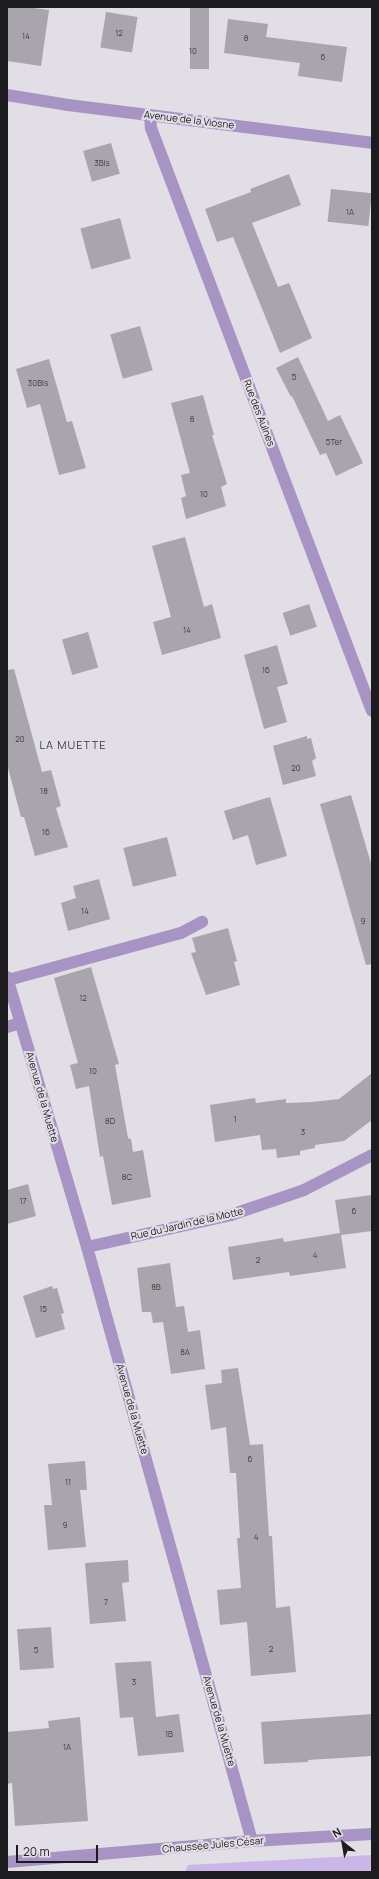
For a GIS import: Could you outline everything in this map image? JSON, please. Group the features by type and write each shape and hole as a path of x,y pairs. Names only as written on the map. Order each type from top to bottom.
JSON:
{"street":[{"name":"Avenue de la Viosne","path":"7,95 372,144"},
{"name":"Rue des Aulnes","path":"150,115 151,128 372,711"},
{"path":"7,978 181,932 202,922"},
{"name":"Avenue de la Muette","path":"7,978 87,1247 252,1841"},
{"path":"7,1027 20,1023"},
{"name":"Rue du Jardin de la Motte","path":"87,1247 232,1215 304,1190 372,1154"},
{"name":"Chaussée Jules César","path":"7,1862 252,1841 372,1834"}],"shaded area":[{"path":"372,1855 372,1872 185,1872 188,1865"}],"building":[{"path":"7,7 26,7 49,10 41,66 7,61"},
{"path":"190,7 209,7 209,69 190,69"},
{"path":"106,12 138,17 132,53 100,48"},
{"path":"228,19 268,24 266,37 347,47 342,82 298,76 300,63 224,53"},
{"path":"111,143 120,174 92,182 83,151"},
{"path":"289,174 301,205 252,223 278,287 289,283 312,338 280,353 233,237 217,242 205,209 251,192 250,189"},
{"path":"331,189 372,193 368,226 328,222"},
{"path":"120,218 131,259 91,269 80,229"},
{"path":"140,326 153,370 123,379 110,335"},
{"path":"298,357 328,421 340,415 363,463 336,476 326,453 320,455 292,396 291,397 276,368"},
{"path":"49,359 67,422 72,421 86,468 59,475 40,404 27,408 16,369"},
{"path":"203,395 214,435 212,435 227,484 221,487 226,506 186,519 181,498 186,496 181,475 190,473 171,403"},
{"path":"185,537 204,607 212,604 221,638 162,655 153,622 171,617 152,546"},
{"path":"309,604 317,627 290,636 283,613"},
{"path":"88,632 98,668 72,675 62,639"},
{"path":"277,645 288,684 277,687 287,722 264,729 244,655"},
{"path":"14,669 42,772 51,770 61,806 56,808 68,847 35,856 24,817 21,817 7,764 7,670"},
{"path":"307,736 307,739 311,738 316,758 312,761 316,776 283,785 273,746"},
{"path":"351,795 372,867 372,964 366,965 320,804"},
{"path":"270,797 287,856 256,865 248,835 233,840 224,811"},
{"path":"167,837 177,876 133,887 123,848"},
{"path":"99,879 110,919 68,931 61,903 76,898 73,886"},
{"path":"228,928 237,961 234,962 240,985 206,995 191,953 196,952 192,938"},
{"path":"91,967 119,1064 115,1065 128,1138 131,1139 133,1152 143,1150 151,1197 112,1205 103,1156 100,1157 89,1086 76,1089 70,1065 78,1063 54,978"},
{"path":"372,1073 372,1120 344,1141 315,1145 315,1148 300,1151 300,1155 277,1158 276,1149 262,1150 260,1135 215,1142 210,1105 255,1098 256,1103 286,1099 286,1103 339,1099"},
{"path":"28,1184 36,1216 7,1224 7,1190"},
{"path":"372,1195 372,1231 341,1235 346,1268 290,1276 289,1272 233,1280 228,1247 283,1238 284,1242 340,1233 335,1200"},
{"path":"170,1263 176,1307 184,1306 188,1332 200,1330 205,1369 171,1374 163,1322 153,1323 151,1312 142,1312 137,1268"},
{"path":"52,1286 53,1289 57,1288 64,1313 61,1314 65,1329 36,1338 23,1296"},
{"path":"238,1368 250,1445 263,1444 269,1536 272,1536 276,1608 290,1606 296,1672 251,1676 247,1622 220,1625 217,1590 241,1588 237,1538 240,1538 236,1473 230,1473 226,1427 211,1430 205,1385 222,1383 221,1370"},
{"path":"85,1461 87,1490 80,1490 86,1547 48,1550 44,1505 52,1505 48,1464"},
{"path":"128,1560 129,1582 122,1583 126,1621 90,1624 85,1563"},
{"path":"51,1627 54,1668 20,1670 17,1629"},
{"path":"151,1661 156,1717 179,1714 184,1752 138,1756 133,1717 120,1718 115,1663"},
{"path":"372,1714 372,1756 308,1760 308,1762 264,1764 261,1722"},
{"path":"80,1717 88,1821 15,1826 12,1783 7,1784 7,1732 49,1728 48,1721"}],"district":[{"name":"LA MUETTE","path":"73,745"}]}
